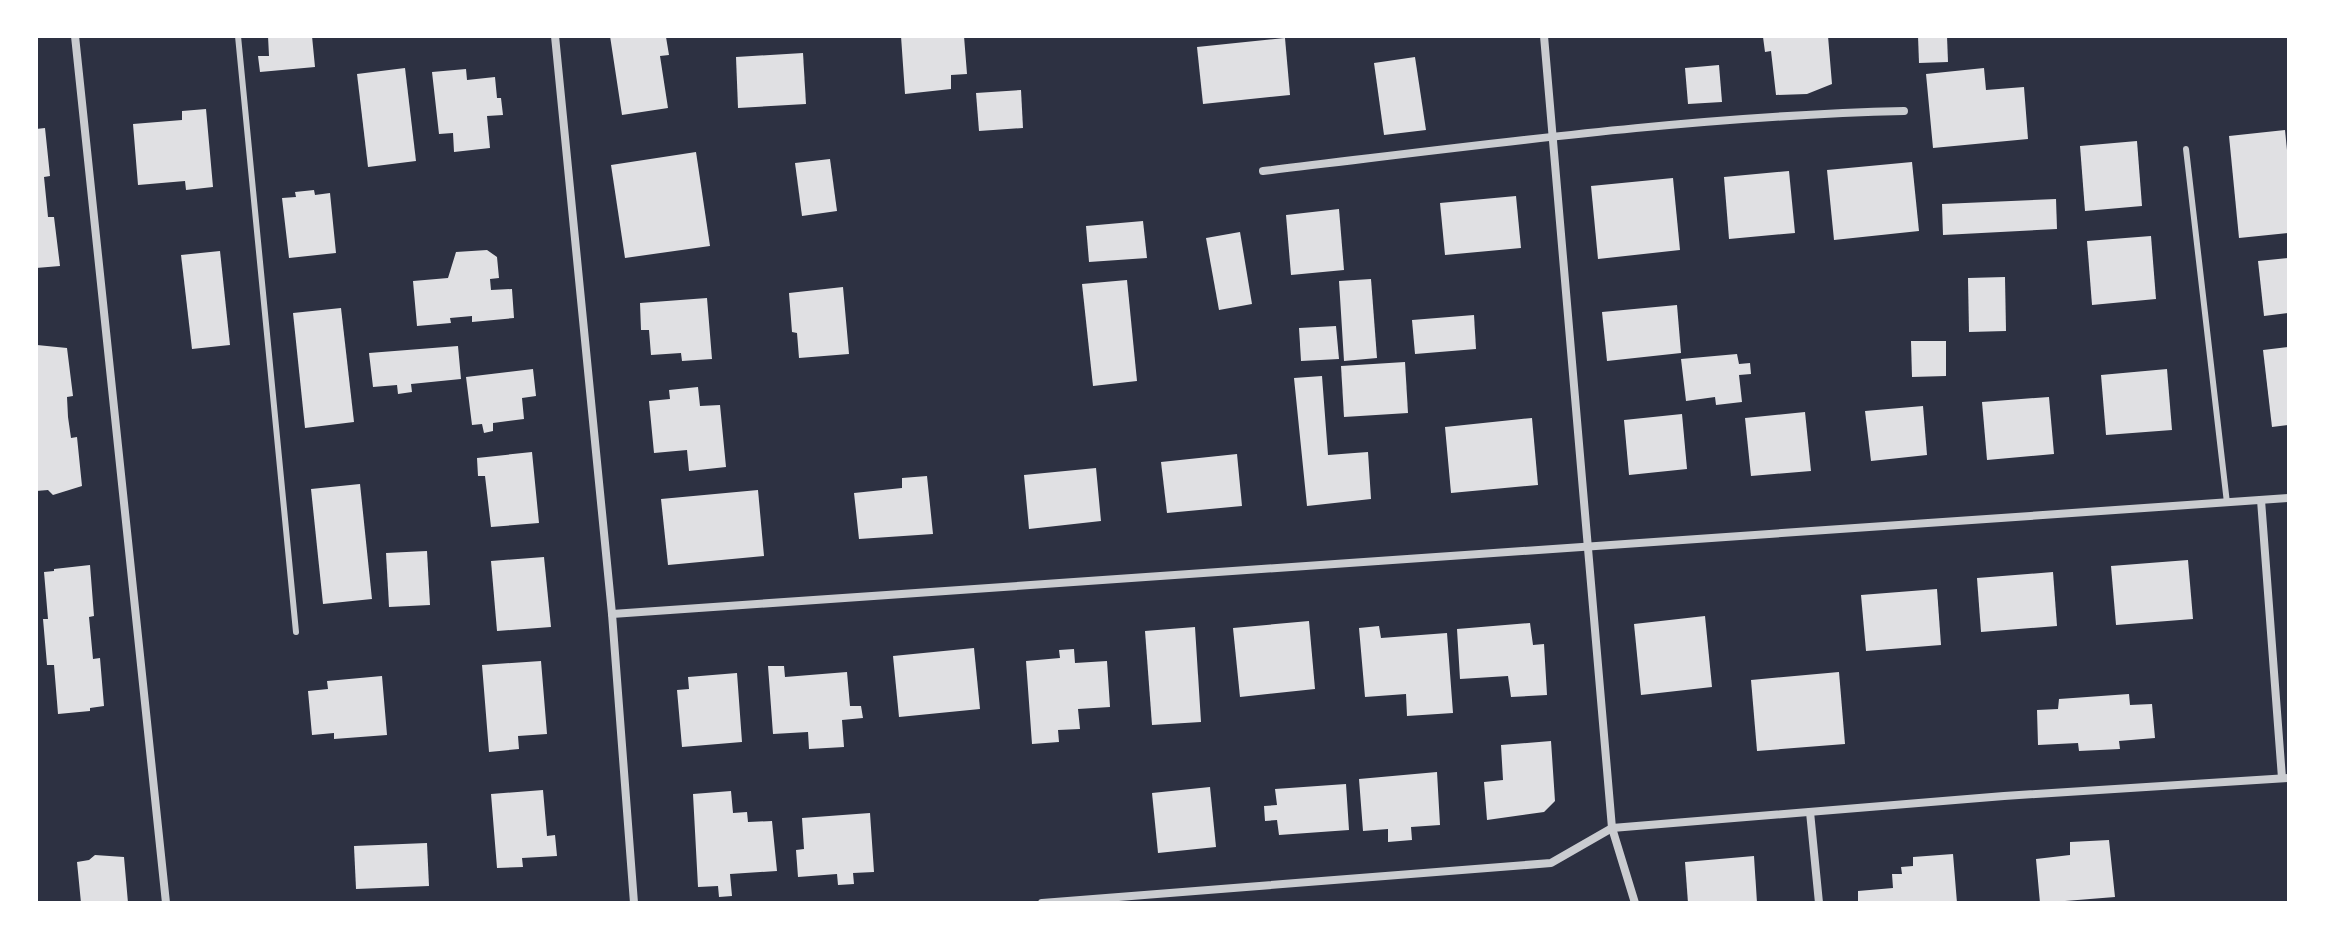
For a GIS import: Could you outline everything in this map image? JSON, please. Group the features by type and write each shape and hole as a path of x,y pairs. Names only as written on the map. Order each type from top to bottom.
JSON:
{"street":[{"path":"75,36 166,903"},
{"path":"555,36 612,614 634,903"},
{"path":"1544,36 1612,828 1635,903"},
{"path":"1263,171 1554,137 1799,113 1904,111"},
{"path":"612,614 2289,498"},
{"path":"1042,903 1551,863 1612,828 2004,796 2285,778 2261,500"},
{"path":"1810,812 1819,903"}],"lane":[{"path":"238,36 296,632"},
{"path":"2186,149 2227,503"}],"building":[{"path":"268,36 312,36 315,67 260,72 258,56 269,56"},
{"path":"610,36 666,37 669,55 660,56 668,108 622,115"},
{"path":"901,36 964,36 967,74 951,75 951,89 905,94"},
{"path":"1828,36 1832,84 1807,94 1776,95 1771,51 1765,52 1763,37"},
{"path":"1918,36 1947,36 1948,62 1919,63"},
{"path":"1285,38 1290,95 1203,104 1197,47"},
{"path":"803,53 806,104 738,108 736,57"},
{"path":"1415,57 1426,130 1384,135 1374,63"},
{"path":"1719,65 1722,102 1688,104 1685,68"},
{"path":"405,68 416,161 368,167 357,74"},
{"path":"1984,68 1986,90 2024,87 2028,139 1933,148 1926,74"},
{"path":"466,69 467,80 495,77 503,115 487,116 490,148 454,152 453,133 439,134 432,72"},
{"path":"1021,90 1023,128 979,131 976,93"},
{"path":"206,109 213,187 186,190 185,181 138,185 133,124 182,120 182,111"},
{"path":"45,128 50,176 44,177 48,217 54,217 60,266 36,268 36,129"},
{"path":"2285,130 2289,170 2289,233 2239,238 2229,136"},
{"path":"2137,141 2142,206 2085,211 2080,146"},
{"path":"696,152 710,246 625,258 611,165"},
{"path":"830,159 837,211 802,216 795,163"},
{"path":"1912,162 1919,231 1834,240 1827,170"},
{"path":"1789,171 1795,233 1729,239 1724,177"},
{"path":"1673,178 1680,250 1598,259 1591,186"},
{"path":"314,190 315,195 330,193 336,253 289,258 282,198 296,197 295,192"},
{"path":"1516,196 1521,248 1445,255 1440,203"},
{"path":"2056,199 2057,229 1943,235 1942,204"},
{"path":"1339,209 1344,270 1291,275 1286,215"},
{"path":"1143,221 1147,258 1089,262 1086,226"},
{"path":"1240,232 1252,304 1219,310 1206,238"},
{"path":"2151,236 2156,299 2092,305 2087,241"},
{"path":"487,250 497,257 499,278 490,279 491,290 512,289 514,318 472,322 472,316 450,318 451,323 417,326 413,281 448,278 456,252"},
{"path":"220,251 230,345 192,349 181,255"},
{"path":"2289,258 2289,313 2264,316 2258,261"},
{"path":"2005,277 2006,331 1969,332 1968,278"},
{"path":"1371,279 1377,358 1344,361 1339,281"},
{"path":"1127,280 1137,381 1093,386 1082,284"},
{"path":"843,287 849,354 799,358 797,333 792,332 789,293"},
{"path":"707,298 712,359 682,361 681,353 651,355 649,330 641,330 640,303"},
{"path":"1677,305 1681,353 1607,361 1602,312"},
{"path":"341,308 354,422 305,428 293,313"},
{"path":"1474,315 1476,349 1415,354 1412,320"},
{"path":"1336,326 1339,359 1301,361 1299,328"},
{"path":"1911,341 1946,341 1946,376 1912,377"},
{"path":"37,345 67,348 73,396 67,397 68,417 71,438 77,437 82,486 53,495 48,490 36,491"},
{"path":"458,346 461,379 411,384 412,392 398,394 397,385 373,387 369,353"},
{"path":"2289,347 2289,425 2272,427 2263,350"},
{"path":"1737,354 1739,364 1750,363 1751,374 1739,375 1742,402 1716,405 1715,397 1686,401 1681,359"},
{"path":"1405,362 1408,413 1344,417 1341,366"},
{"path":"533,369 536,396 522,398 524,419 493,423 493,431 484,433 482,424 472,425 466,377"},
{"path":"2167,369 2172,430 2106,435 2101,375"},
{"path":"1322,376 1328,455 1368,452 1371,499 1307,506 1294,378"},
{"path":"698,387 700,406 720,405 726,467 689,471 687,450 654,453 649,401 670,399 669,390"},
{"path":"2049,397 2054,454 1987,460 1982,402"},
{"path":"1923,406 1927,455 1871,461 1865,411"},
{"path":"1805,412 1811,471 1751,476 1745,418"},
{"path":"1682,414 1687,469 1629,475 1624,420"},
{"path":"1532,418 1538,485 1451,493 1445,427"},
{"path":"532,452 539,523 491,527 485,476 478,476 477,458"},
{"path":"1237,454 1242,506 1167,513 1161,462"},
{"path":"1096,468 1101,521 1029,529 1024,475"},
{"path":"927,476 933,534 859,539 854,493 902,488 902,478"},
{"path":"360,484 372,599 323,604 311,489"},
{"path":"758,490 764,556 668,565 661,499"},
{"path":"427,551 430,605 389,607 386,553"},
{"path":"544,557 551,627 497,631 491,561"},
{"path":"2188,560 2193,619 2116,625 2111,566"},
{"path":"90,565 94,616 89,617 93,659 100,658 104,706 90,708 90,711 58,714 54,665 47,665 43,619 48,619 44,572"},
{"path":"2053,572 2057,626 1981,632 1977,578"},
{"path":"1937,589 1941,645 1866,651 1861,595"},
{"path":"1705,616 1712,687 1641,695 1634,624"},
{"path":"1309,621 1315,689 1240,697 1233,628"},
{"path":"1530,623 1533,645 1544,644 1547,695 1511,697 1508,676 1460,679 1457,629"},
{"path":"1379,626 1381,638 1447,633 1453,713 1407,716 1406,694 1365,697 1359,628"},
{"path":"1195,627 1201,722 1152,725 1145,631"},
{"path":"974,648 980,709 899,717 893,656"},
{"path":"1074,649 1075,663 1107,661 1110,707 1078,709 1080,729 1058,730 1059,742 1032,744 1026,661 1060,658 1059,650"},
{"path":"541,661 547,734 518,736 519,749 489,752 482,665"},
{"path":"768,666 784,666 785,677 847,672 850,706 861,706 863,718 842,720 844,747 809,749 808,732 773,734"},
{"path":"1839,672 1845,744 1757,751 1751,680"},
{"path":"737,673 742,742 682,747 677,690 689,689 688,677"},
{"path":"382,676 387,735 334,739 334,733 312,735 308,691 328,689 327,681"},
{"path":"2129,694 2130,705 2152,704 2155,738 2119,741 2120,749 2079,751 2078,743 2038,745 2037,710 2058,709 2059,699"},
{"path":"1551,741 1555,801 1544,812 1487,820 1484,782 1503,780 1501,745"},
{"path":"1437,772 1440,825 1411,827 1412,840 1388,842 1388,829 1363,831 1359,779"},
{"path":"1346,784 1349,830 1279,835 1277,820 1265,821 1264,806 1277,805 1275,789"},
{"path":"1210,787 1216,847 1158,853 1152,793"},
{"path":"543,790 547,836 555,835 557,856 522,858 523,867 497,868 491,794"},
{"path":"731,791 733,813 747,812 748,822 772,821 777,871 730,874 732,896 719,897 718,886 698,887 693,794"},
{"path":"870,813 874,872 853,873 854,884 838,885 837,874 798,877 796,850 804,849 802,818"},
{"path":"2109,840 2115,897 2040,903 2036,859 2070,855 2070,842"},
{"path":"427,843 429,886 356,889 354,846"},
{"path":"1953,854 1957,903 1858,903 1858,891 1893,888 1892,874 1902,874 1901,867 1913,866 1913,857"},
{"path":"95,855 124,857 128,903 81,903 77,862 89,860"},
{"path":"1754,856 1757,903 1688,903 1685,862"}]}
